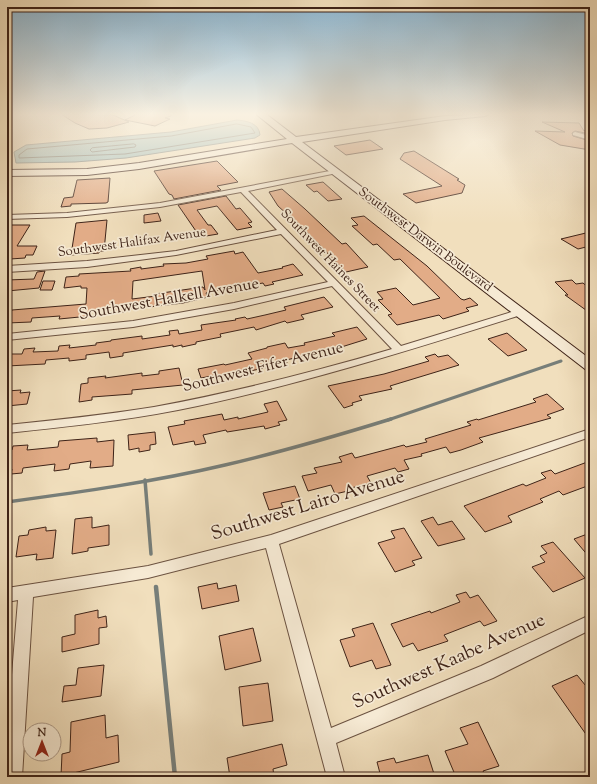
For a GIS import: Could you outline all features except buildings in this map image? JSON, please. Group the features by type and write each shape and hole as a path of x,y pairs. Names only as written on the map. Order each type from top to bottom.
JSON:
{"street":[{"path":"7,173 87,172 139,166 231,151"},
{"name":"Southwest Darwin Boulevard","path":"308,151 590,366"},
{"path":"7,216 67,215 160,205 335,172"},
{"name":"Southwest Haines Street","path":"243,190 399,350"},
{"name":"Southwest Halifax Avenue","path":"7,269 87,264 176,253 282,231"},
{"name":"Southwest Halkell Avenue","path":"7,337 133,324 234,306 334,283"},
{"name":"Southwest Fifer Avenue","path":"7,428 102,418 201,401 318,373 399,350 521,312"},
{"name":"Southwest Lairo Avenue","path":"7,595 148,572 271,541 590,433"},
{"path":"271,541 336,777"},
{"path":"13,777 26,593"},
{"name":"Southwest Kaabe Avenue","path":"325,739 487,672 590,622"}],"water":[{"path":"16,151 174,151 126,158 75,162 16,163 14,152"}],"waterway":[{"path":"390,419 561,361"},
{"path":"145,481 246,460 329,438 390,419"},
{"path":"7,502 145,481"},
{"path":"145,481 151,554"},
{"path":"156,587 175,777"}]}
